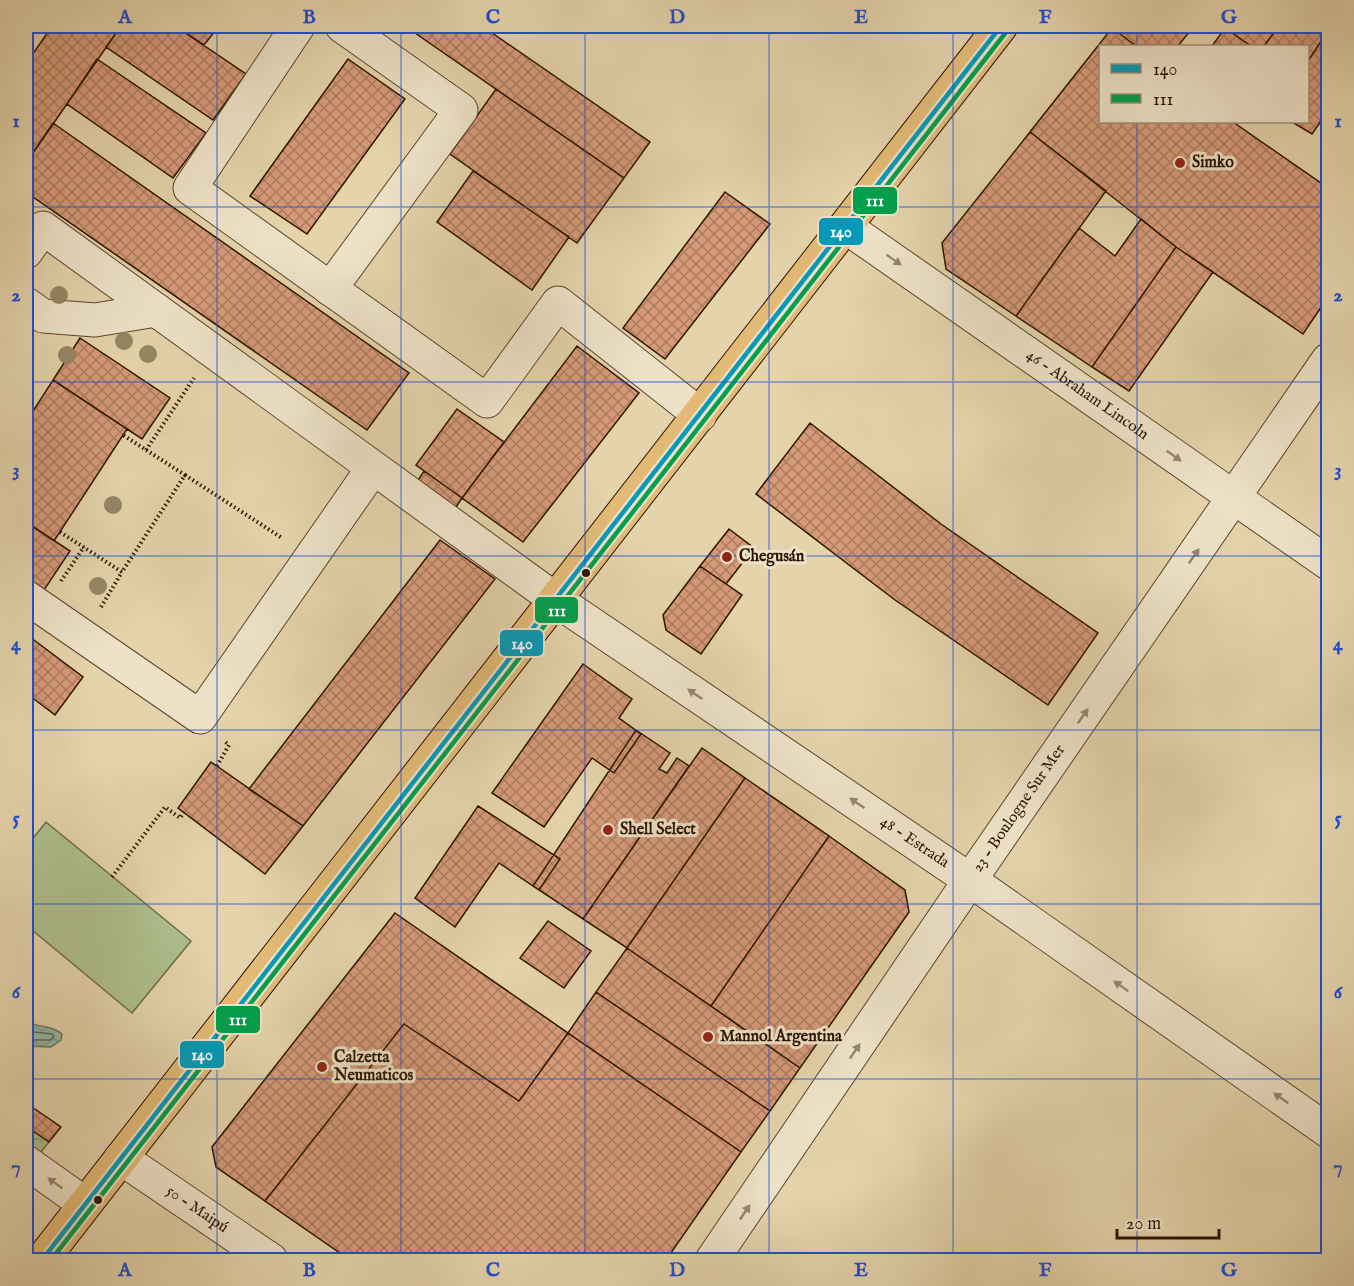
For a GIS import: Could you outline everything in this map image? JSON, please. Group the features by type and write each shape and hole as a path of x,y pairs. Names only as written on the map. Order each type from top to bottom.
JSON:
{"main road":[{"path":"42,1260 1001,26"}],"street":[{"path":"298,26 190,188 487,401 558,303 700,415"},
{"path":"330,289 461,110 342,26"},
{"name":"46 - Abraham Lincoln","path":"846,227 1329,563"},
{"name":"48 - Estrada","path":"31,232 156,310 556,600 970,880 1329,1131"},
{"path":"26,304 43,316 95,320 156,310"},
{"name":"23 - Boulogne Sur Mer","path":"712,1260 970,880 1329,360"},
{"path":"34,603 200,717 373,468"},
{"name":"50 - Maipú","path":"121,1158 270,1260"},
{"path":"26,1162 85,1204"}],"path":[{"path":"146,450 212,350"},
{"path":"123,435 312,557"},
{"path":"83,636 185,475"},
{"path":"60,532 122,572"},
{"path":"34,603 84,547"},
{"path":"112,877 165,807 180,818 184,812"}],"green space":[{"path":"46,822 191,941 132,1013 26,925 26,847"},
{"path":"26,1126 49,1142 26,1171"}],"water":[{"path":"26,1020 35,1025 58,1031 62,1034 61,1040 51,1047 26,1046"}],"building":[{"path":"52,26 121,26 26,163 26,64"},
{"path":"121,26 175,26 246,74 213,120 106,47"},
{"path":"175,26 219,26 204,45"},
{"path":"405,26 482,26 650,142 624,178"},
{"path":"1114,26 1194,26 1179,45 1135,45 1112,28"},
{"path":"1227,26 1279,26 1265,45 1250,45 1225,28"},
{"path":"1279,26 1328,26 1328,31 1309,60 1309,45 1265,45"},
{"name":"Simko","path":"1112,28 1135,45 1099,45 1099,123 1234,123 1328,188 1328,297 1303,334 1176,247 1030,132"},
{"path":"1225,28 1250,45 1213,45"},
{"path":"1328,31 1328,111 1312,134 1294,123 1309,123 1309,60"},
{"path":"97,59 206,133 173,178 67,104"},
{"path":"348,59 405,99 307,234 250,196"},
{"path":"496,89 624,178 577,243 450,154"},
{"path":"53,123 409,373 367,430 26,192 26,163"},
{"path":"1030,132 1106,191 1016,316 946,269 942,243"},
{"path":"473,171 569,237 532,290 437,222"},
{"path":"725,192 770,224 665,359 623,328"},
{"path":"1141,219 1176,247 1092,367 1016,316 1079,228 1115,256"},
{"path":"1176,247 1213,272 1129,391 1092,367"},
{"path":"80,338 170,398 142,439 53,380"},
{"path":"577,346 639,393 523,542 462,498"},
{"path":"53,380 127,429 54,541 26,522 26,422"},
{"path":"457,409 504,442 462,498 416,465"},
{"path":"810,423 941,524 1098,633 1048,705 895,600 756,494"},
{"path":"424,471 462,498 449,518 411,491"},
{"path":"26,522 70,551 42,593 26,582"},
{"path":"729,529 754,548 726,584 700,566"},
{"path":"440,540 495,579 303,826 249,789"},
{"path":"700,566 742,595 701,654 666,630 663,615"},
{"path":"26,634 83,677 55,715 26,693"},
{"path":"583,664 632,699 619,718 641,734 614,773 592,758 544,827 492,793"},
{"name":"Shell Select","path":"636,730 670,753 659,769 667,773 677,758 689,766 583,919 533,886"},
{"path":"702,748 745,778 627,948 583,919"},
{"path":"211,762 303,826 265,874 178,808"},
{"path":"745,778 829,836 711,1006 627,948"},
{"path":"478,806 560,859 539,890 499,863 455,927 415,898"},
{"path":"829,836 905,890 909,912 800,1068 711,1006"},
{"name":"Calzetta Neumaticos","path":"395,913 568,1033 519,1101 404,1024 265,1201 216,1167 212,1147"},
{"path":"548,921 591,951 564,988 520,958"},
{"name":"Mannol Argentina","path":"627,948 800,1068 770,1111 596,992"},
{"path":"596,992 770,1111 741,1152 568,1033"},
{"path":"404,1024 519,1101 568,1033 741,1152 666,1260 350,1260 265,1201"},
{"path":"29,1105 61,1127 49,1142 26,1126 26,1110"}],"transit line":[{"name":"140","path":"42,1260 1001,26"},
{"name":"111","path":"51,1260 1007,31"}],"place":[{"name":"Simko","path":"1180,163"},
{"name":"Chegusán","path":"727,557"},
{"name":"Shell Select","path":"608,830"},
{"name":"Mannol Argentina","path":"708,1037"},
{"name":"Calzetta Neumaticos","path":"322,1067"}]}
